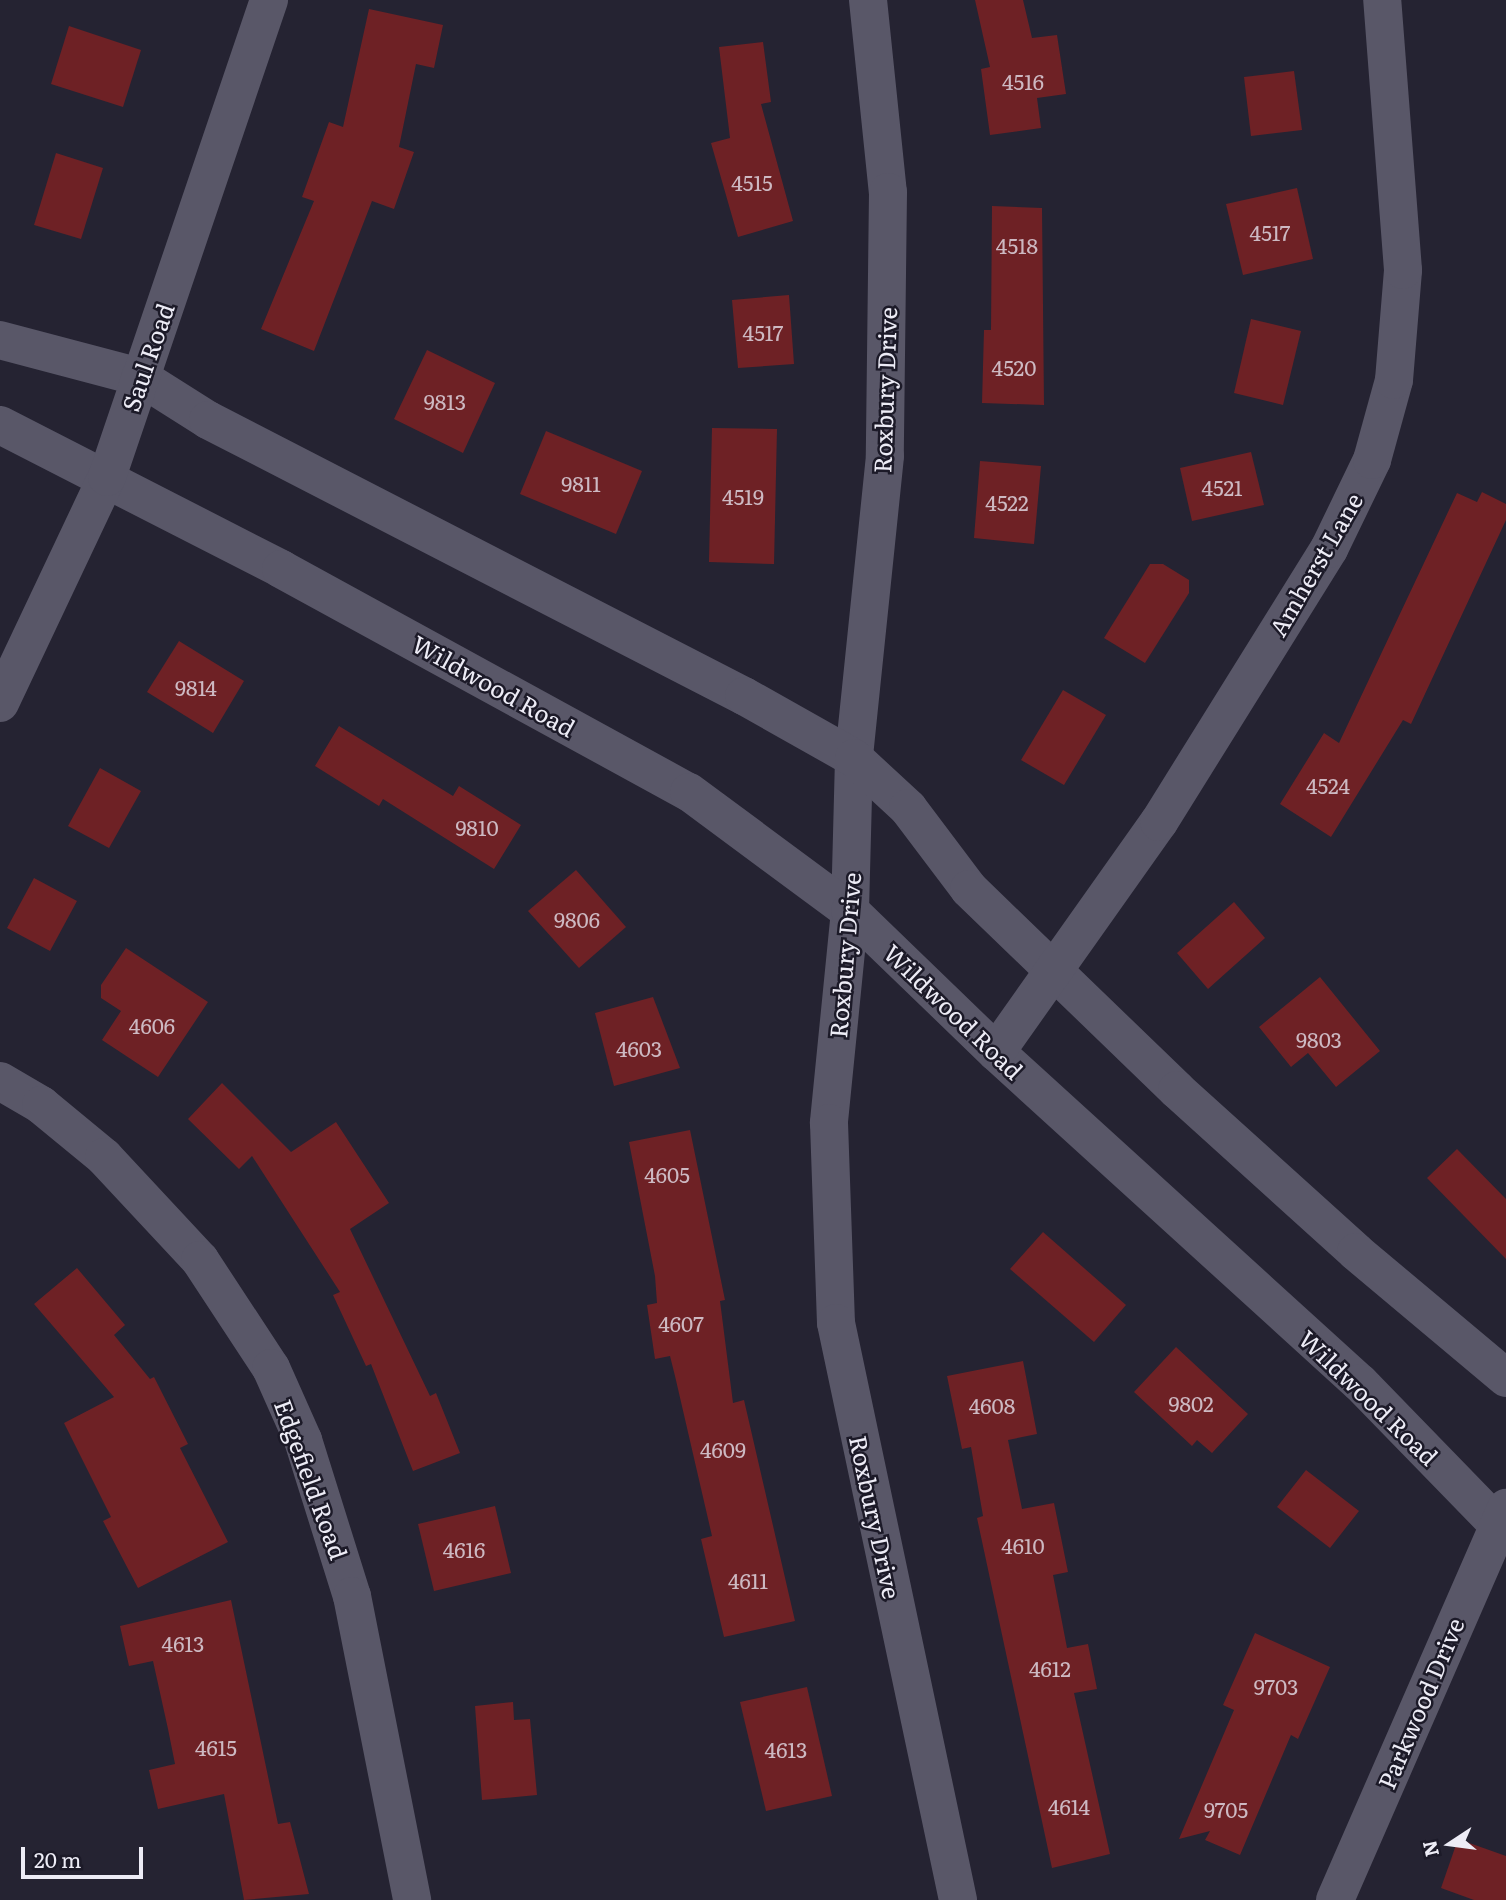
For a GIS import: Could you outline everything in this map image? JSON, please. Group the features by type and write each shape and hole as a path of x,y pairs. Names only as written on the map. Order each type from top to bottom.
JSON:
{"street":[{"name":"Saul Road","path":"0,703 107,477 269,0"},
{"name":"Roxbury Drive","path":"868,0 888,192 885,442 854,758 850,911 829,1123 836,1323 958,1900"},
{"name":"Amherst Lane","path":"996,1052 1159,822 1329,550 1372,460 1394,380 1403,270 1382,0"},
{"path":"0,340 140,377 208,420 744,696 854,758 884,780 969,889 1055,971 1356,1252 1506,1378"},
{"name":"Wildwood Road","path":"0,425 107,477 689,792 850,911 996,1052 1502,1516"},
{"name":"Edgefield Road","path":"0,1081 41,1105 113,1166 200,1260 271,1368 303,1440 352,1596 412,1900"},
{"name":"Parkwood Drive","path":"1335,1900 1502,1516"}],"building":[{"path":"975,0 1023,0 1032,38 1057,35 1066,94 1037,98 1041,128 990,135 981,69 990,67"},
{"path":"369,9 443,25 434,68 416,64 399,147 414,152 394,209 372,201 314,351 261,329 314,201 302,197 329,122 343,127"},
{"path":"69,26 141,50 123,107 51,84"},
{"path":"763,42 771,102 761,104 793,221 738,237 711,143 730,138 719,47"},
{"path":"1294,71 1302,130 1251,136 1244,77"},
{"path":"56,153 103,168 81,239 34,225"},
{"path":"1297,188 1313,259 1243,275 1226,204"},
{"path":"992,206 1042,208 1044,405 982,403 984,330 991,330"},
{"path":"789,295 794,364 738,368 732,300"},
{"path":"1251,319 1301,331 1283,405 1234,393"},
{"path":"427,350 495,383 463,453 394,419"},
{"path":"712,428 777,429 774,564 709,562"},
{"path":"546,431 642,471 616,534 520,494"},
{"path":"1251,452 1264,505 1192,521 1180,468"},
{"path":"980,461 1041,466 1034,544 974,538"},
{"path":"1482,492 1506,504 1506,520 1411,724 1403,720 1331,837 1280,804 1324,733 1339,743 1457,493 1477,502"},
{"path":"1150,564 1163,564 1189,580 1189,593 1145,663 1104,638"},
{"path":"179,641 244,681 213,733 147,692"},
{"path":"1063,690 1106,715 1064,785 1021,760"},
{"path":"339,726 453,796 459,786 521,825 494,869 383,799 379,806 315,766"},
{"path":"100,768 141,791 109,848 68,826"},
{"path":"576,870 626,927 579,968 528,911"},
{"path":"34,878 77,901 50,951 7,928"},
{"path":"1234,902 1265,938 1208,989 1177,953"},
{"path":"126,948 208,1002 158,1077 102,1040 121,1011 101,998 101,985"},
{"path":"1320,977 1380,1051 1336,1087 1308,1053 1291,1067 1259,1027"},
{"path":"653,997 680,1068 614,1086 595,1013"},
{"path":"222,1083 291,1152 336,1122 389,1203 350,1229 430,1396 436,1393 460,1453 413,1471 371,1364 366,1366 333,1295 340,1292 252,1156 239,1169 188,1119"},
{"path":"690,1130 725,1300 720,1301 733,1403 744,1400 795,1621 724,1637 701,1539 712,1536 675,1376 670,1356 655,1359 647,1305 657,1303 655,1276 629,1142"},
{"path":"1457,1149 1506,1199 1506,1259 1427,1178"},
{"path":"1043,1232 1126,1305 1094,1342 1010,1269"},
{"path":"77,1268 125,1325 114,1335 150,1379 154,1377 188,1444 180,1448 228,1542 138,1588 103,1521 111,1517 64,1423 114,1397 34,1304"},
{"path":"1176,1347 1248,1414 1212,1453 1197,1440 1192,1446 1134,1392"},
{"path":"1023,1361 1037,1434 1008,1440 1022,1509 1054,1503 1068,1572 1053,1575 1067,1648 1088,1644 1097,1689 1074,1693 1110,1854 1052,1868 977,1518 983,1516 971,1447 962,1449 947,1376"},
{"path":"1306,1470 1359,1511 1330,1548 1277,1507"},
{"path":"495,1506 511,1573 434,1591 418,1524"},
{"path":"231,1600 278,1824 290,1822 309,1894 244,1900 224,1794 158,1809 149,1770 175,1764 168,1729 153,1661 129,1666 120,1626"},
{"path":"1255,1633 1330,1667 1298,1739 1291,1735 1240,1855 1205,1840 1210,1831 1179,1839 1234,1710 1223,1705"},
{"path":"807,1687 832,1796 766,1811 740,1702"},
{"path":"513,1702 514,1720 530,1719 537,1795 482,1800 475,1706"},
{"path":"1458,1839 1506,1856 1506,1900 1474,1900 1441,1888"}]}
